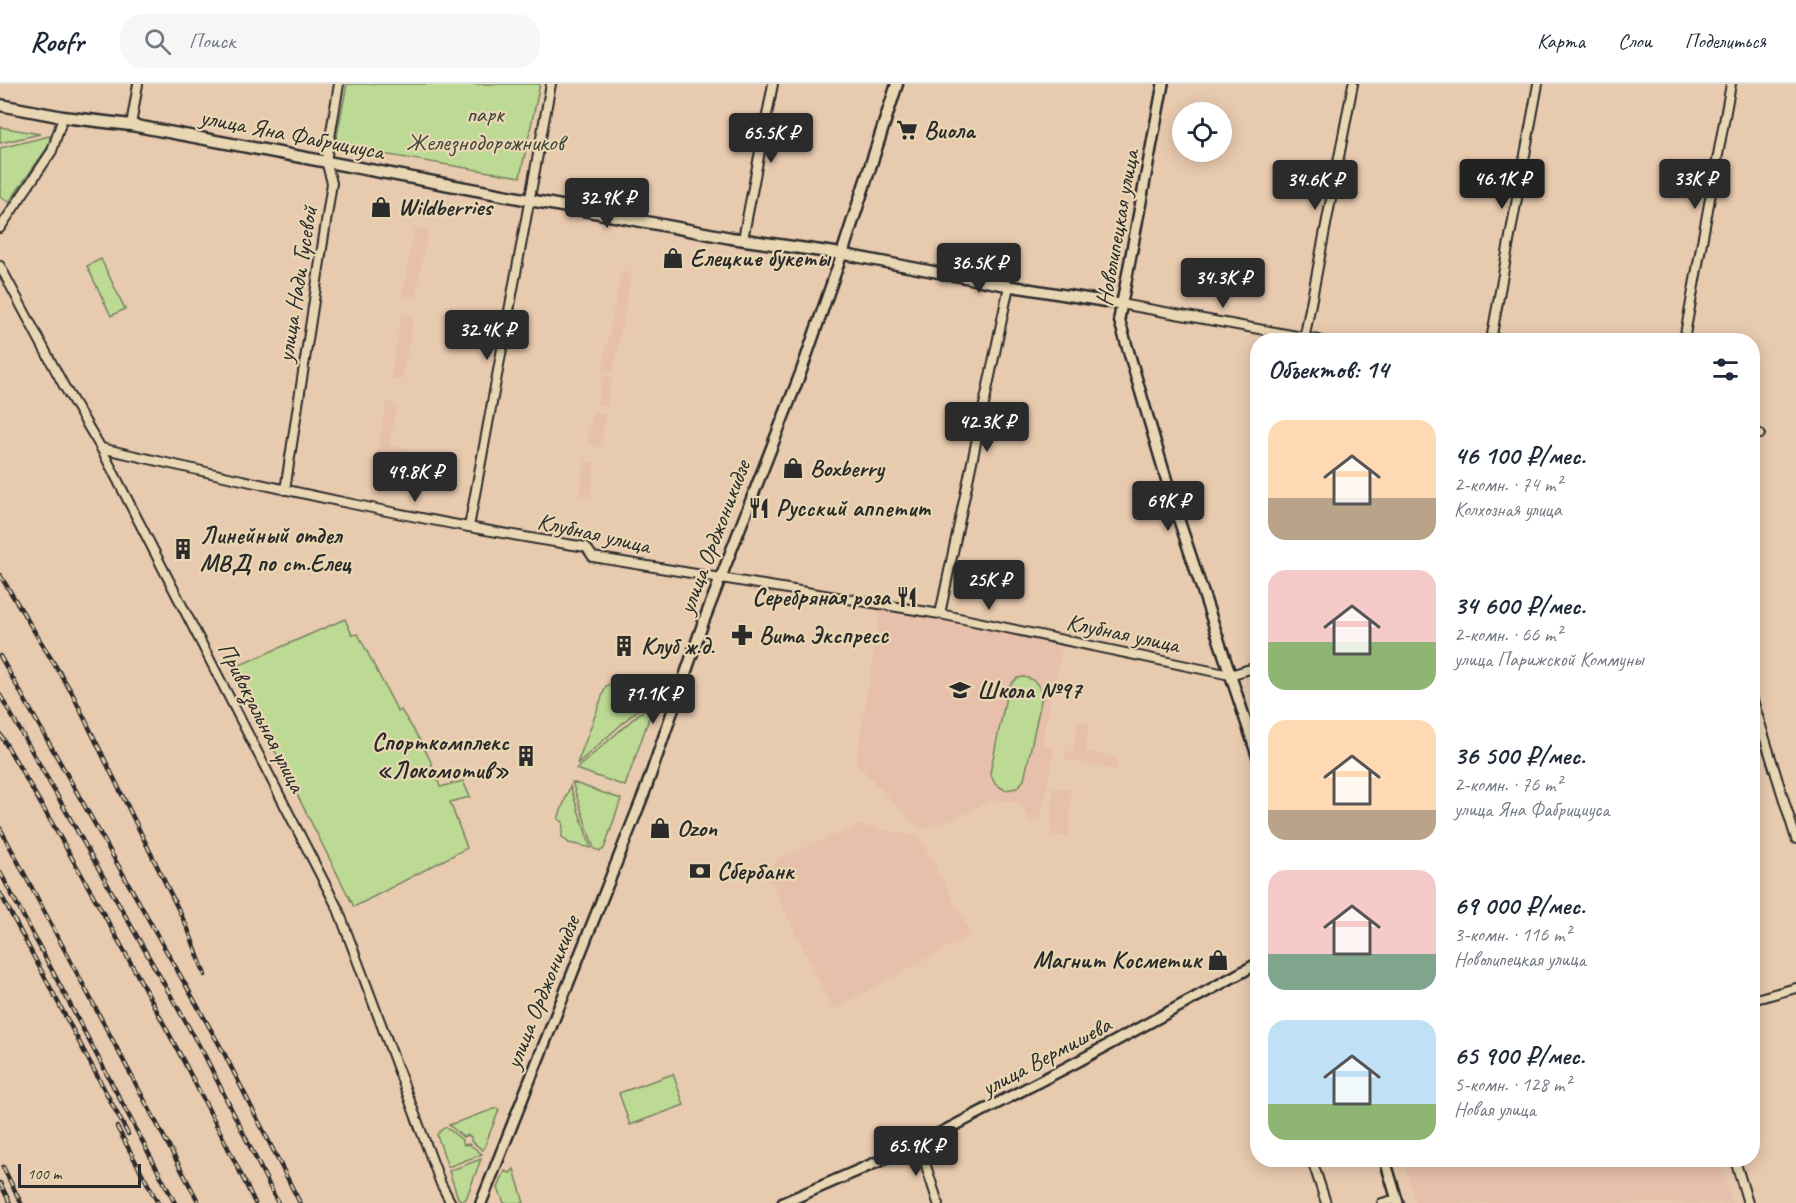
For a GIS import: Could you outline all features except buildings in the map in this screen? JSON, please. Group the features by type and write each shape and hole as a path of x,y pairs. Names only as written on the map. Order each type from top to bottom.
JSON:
{"main road":[{"name":"улица Орджоникидзе","path":"842,254 897,84"},
{"name":"улица Яна Фабрициуса","path":"0,105 63,117 131,125 743,240 842,254"}],"street":[{"path":"131,125 138,84"},
{"name":"улица Нади Гусевой","path":"285,490 332,183 326,161 339,84"},
{"path":"469,527 551,84"},
{"path":"743,240 773,84"},
{"name":"Новолипецкая улица","path":"1163,84 1119,319 1173,502 1250,734"},
{"path":"1305,333 1353,84"},
{"path":"1492,333 1538,84"},
{"path":"1685,333 1731,84"},
{"path":"0,228 52,151 63,117"},
{"name":"улица Яна Фабрициуса","path":"842,254 1273,333"},
{"name":"улица Орджоникидзе","path":"481,1203 645,791 703,623 801,372 842,254"},
{"name":"Привокзальная улица","path":"0,267 64,386 101,448 338,909 441,1184 451,1203"},
{"path":"940,614 1009,286"},
{"name":"Клубная улица","path":"101,448 285,490 469,527 586,547 593,557 940,614 1230,675 1250,669"},
{"path":"1760,731 1796,839"},
{"name":"улица Вермишева","path":"783,1203 919,1144 1075,1063 1250,968"},
{"path":"1760,998 1796,988"},
{"path":"919,1144 938,1203"},
{"path":"1314,1167 1326,1203"},
{"path":"1382,1203 1397,1201 1387,1167"},
{"path":"1737,1167 1748,1203"}],"shaded area":[{"path":"415,228 428,231 415,298 402,295"},
{"path":"621,271 632,273 613,373 602,371"},
{"path":"402,313 414,315 402,380 390,378"},
{"path":"602,376 612,377 607,406 597,405"},
{"path":"387,402 397,404 389,445 410,449 408,457 377,451"},
{"path":"593,412 606,415 600,447 587,445"},
{"path":"585,461 595,463 590,497 579,495"},
{"name":"Школа №97","path":"881,604 1064,640 1042,740 1046,746 1055,747 1040,822 1030,820 1020,803 991,800 959,817 925,829 911,821 856,763"},
{"path":"1079,721 1090,724 1085,751 1118,758 1116,770 1064,759 1066,751 1072,752"},
{"path":"1053,788 1071,788 1069,836 1051,835"},
{"path":"860,825 920,837 971,934 833,1010 768,876 778,858"},
{"path":"1404,1167 1720,1167 1732,1203 1416,1203"}],"green space":[{"name":"парк Железнодорожников","path":"347,84 540,84 520,177 335,146"},
{"path":"0,127 40,134 0,143"},
{"path":"50,136 50,144 9,202 0,197 0,148"},
{"path":"101,259 125,309 111,316 87,266"},
{"path":"345,619 352,635 358,634 398,712 401,710 418,738 433,766 440,787 463,781 470,797 450,802 467,848 354,907 233,668"},
{"path":"1023,677 1036,683 1042,696 1024,780 1017,788 1005,790 995,784 990,773 1008,687 1017,678"},
{"path":"615,682 653,696 577,764 606,686"},
{"path":"656,699 625,786 576,769"},
{"path":"572,782 621,799 604,849 600,851 594,849"},
{"path":"570,786 591,848 569,843 562,837 563,822 558,819"},
{"path":"673,1074 684,1105 630,1125 619,1093"},
{"path":"497,1108 499,1110 483,1150 471,1141 471,1137 467,1135 463,1137 449,1125"},
{"path":"446,1127 462,1140 464,1145 469,1144 482,1154 448,1167 437,1135"},
{"path":"481,1159 466,1199 462,1201 458,1198 449,1171"},
{"path":"514,1169 524,1203 504,1203 498,1188 505,1171 510,1173"}],"railway":[{"path":"0,575 72,693 188,929 205,975"},
{"path":"0,656 224,1053 300,1203"},
{"path":"0,695 205,1056 278,1203"},
{"path":"0,734 132,966 226,1143 255,1203"},
{"path":"0,828 199,1203"},
{"path":"0,872 175,1203"},
{"path":"0,893 128,1134"},
{"path":"117,1127 158,1203"},
{"path":"3,1167 21,1203"},
{"path":"0,1183 10,1203"}],"place":[{"name":"Виола","path":"907,130"},
{"name":"Wildberries","path":"381,207"},
{"name":"Елецкие букеты","path":"673,258"},
{"name":"Boxberry","path":"793,468"},
{"name":"Русский аппетит","path":"759,508"},
{"name":"Линейный отдел МВД по ст.Елец","path":"183,549"},
{"name":"Серебряная роза","path":"907,597"},
{"name":"Вита Экспресс","path":"742,635"},
{"name":"Клуб ж.д.","path":"624,646"},
{"name":"Школа №97","path":"960,690"},
{"name":"Спорткомплекс «Локомотив»","path":"526,756"},
{"name":"Ozon","path":"660,828"},
{"name":"Сбербанк","path":"700,871"},
{"name":"Магнит Косметик","path":"1218,960"}]}
